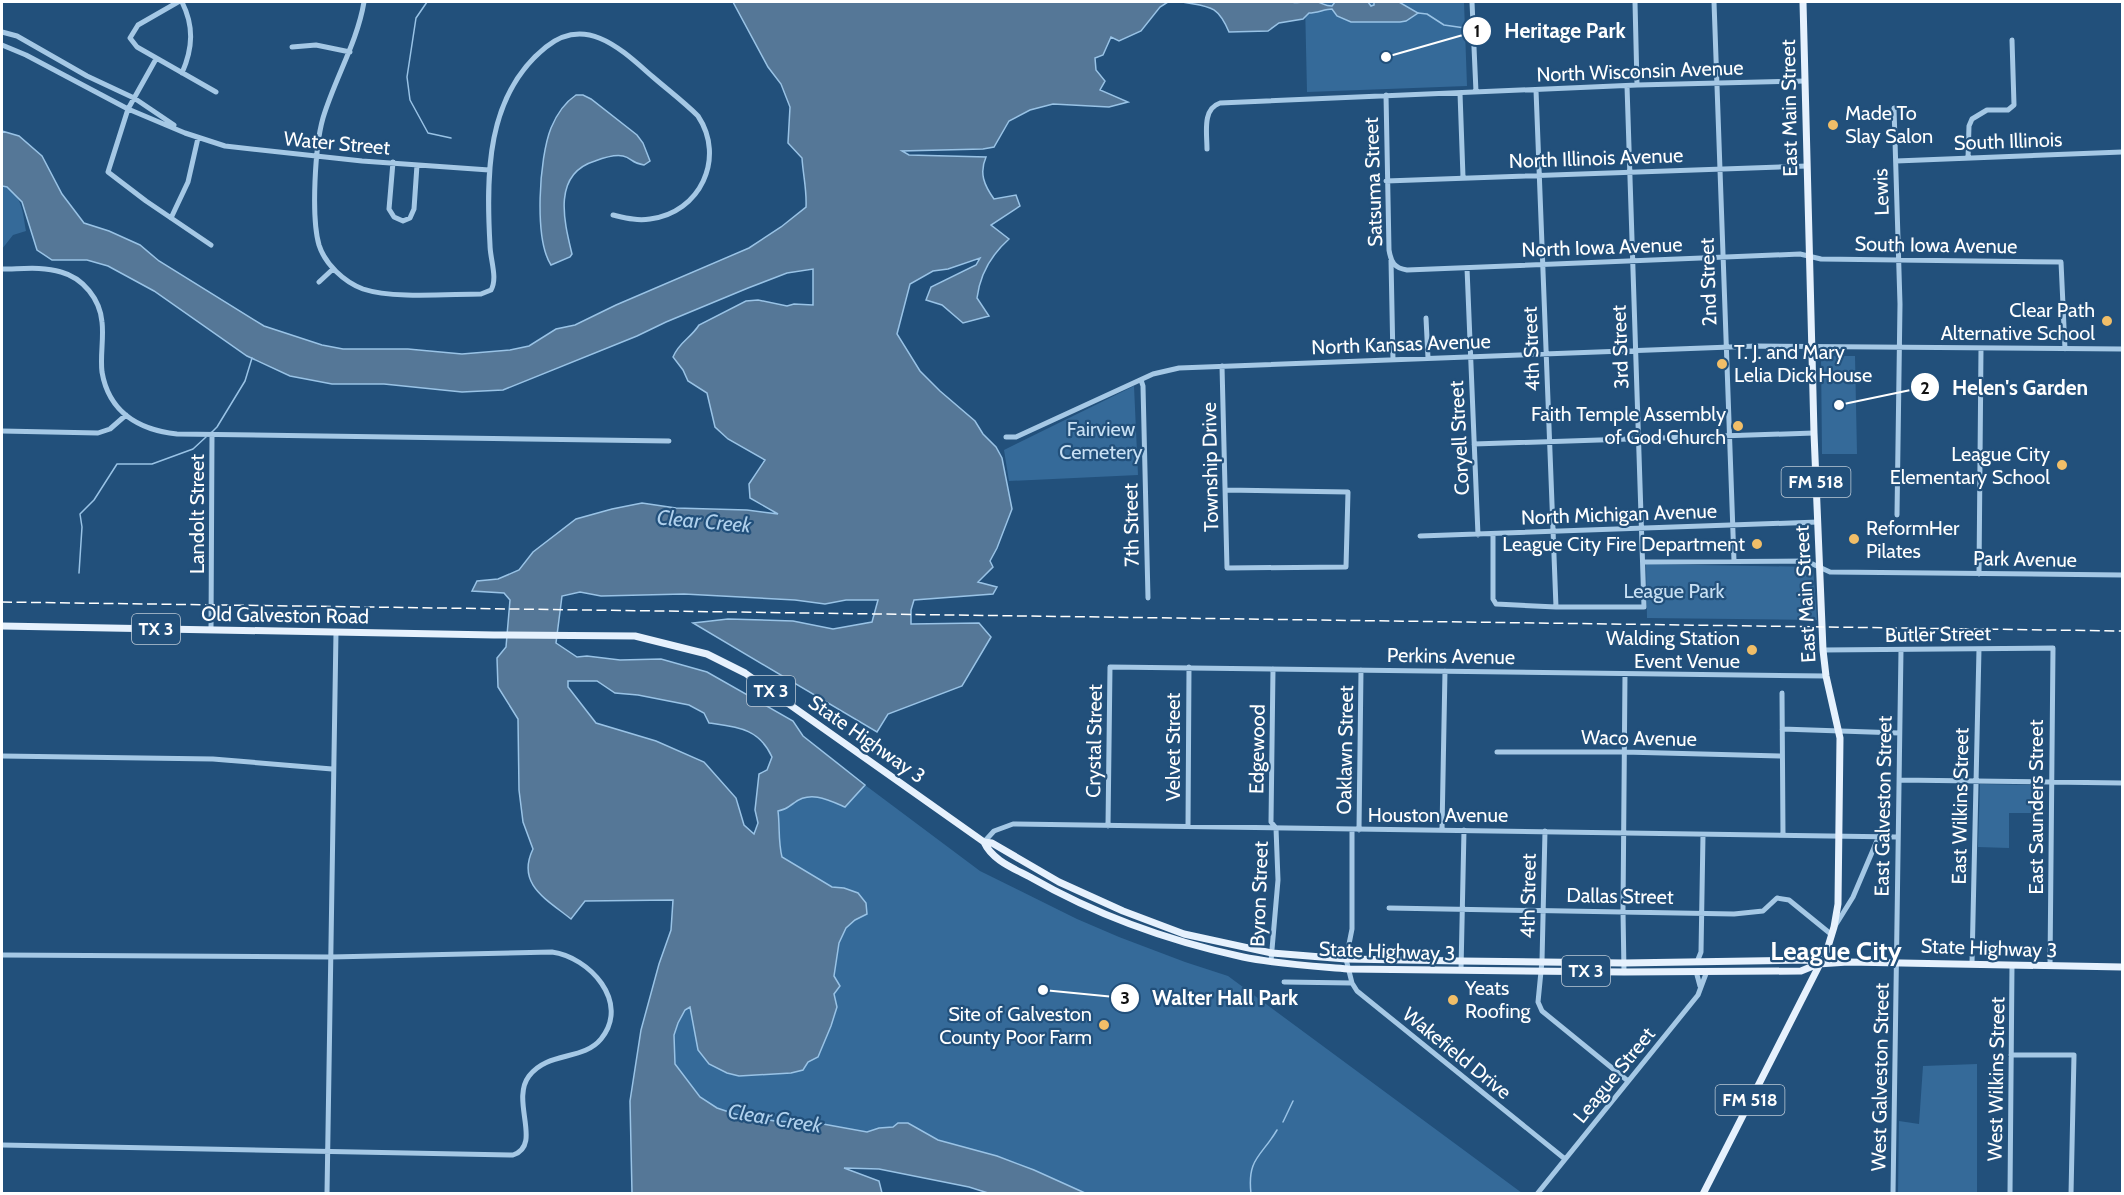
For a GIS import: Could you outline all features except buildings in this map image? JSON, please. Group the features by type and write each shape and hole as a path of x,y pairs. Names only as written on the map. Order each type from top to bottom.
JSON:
{"main road":[{"name":"East Main Street","path":"1803,2 1814,433 1823,650 1826,676 1839,730 1838,904 1827,950 1818,964"},
{"name":"Old Galveston Road","path":"2,626 532,635"},
{"name":"State Highway 3","path":"532,635 635,636 707,654 745,673 984,842 989,852 1054,891 1119,920 1182,942 1271,962 1348,969 1624,972 1801,971 1818,964 1897,962 2122,967"},
{"name":"State Highway 3","path":"984,842 992,843 1059,882 1123,911 1184,934 1272,953 1346,959 1624,963 1807,960 1818,964"},
{"name":"FM 518","path":"1703,1194 1818,964"}],"street":[{"path":"182,73 188,59 191,30 188,13 180,2 138,25 130,38 137,47 156,59 216,92"},
{"path":"364,2 358,31 326,108 316,156 315,224 320,246 333,269 363,289 389,294 482,294 491,290 494,280 490,248 489,170 495,127 507,94 520,72 537,54 560,38 577,34 601,38 622,50 692,110 703,124 710,145 708,168 703,182 687,202 665,216 651,219 630,220 614,215"},
{"path":"1472,2 1476,92"},
{"path":"1635,2 1637,85"},
{"name":"2nd Street","path":"1714,2 1734,561"},
{"name":"Water Street","path":"2,32 17,36 87,76 134,98 185,133"},
{"path":"1968,158 1969,126 1972,119 1987,111 2008,110 2014,105 2012,40"},
{"name":"Water Street","path":"2,45 26,55 128,109 198,138 225,146 245,150 489,170"},
{"path":"292,47 316,45 350,52"},
{"path":"156,59 128,109 108,172 211,245"},
{"name":"North Wisconsin Avenue","path":"1460,93 1637,85 1805,81"},
{"name":"3rd Street","path":"1556,607 1644,607 1627,86"},
{"name":"4th Street","path":"1536,90 1556,607"},
{"path":"1207,149 1208,117 1212,107 1220,103 1460,93 1463,177"},
{"name":"Satsuma Street","path":"1386,95 1386,181 1391,260 1395,266"},
{"name":"Lewis","path":"1894,108 1900,304 1897,515"},
{"path":"171,218 188,182 198,138"},
{"name":"South Illinois","path":"1896,160 2122,152"},
{"path":"393,162 389,209 394,217 403,221 410,218 414,210 417,165"},
{"name":"North Illinois Avenue","path":"1386,181 1807,166"},
{"name":"North Iowa Avenue","path":"1395,266 1407,270 1800,254 1810,257"},
{"name":"South Iowa Avenue","path":"1810,257 2061,262 2065,349"},
{"path":"1391,260 1393,360"},
{"name":"Coryell Street","path":"1467,268 1478,534"},
{"path":"2,269 58,271 74,278 88,289 99,307 105,382 112,398 126,415 145,428 160,432 669,441"},
{"path":"319,282 333,269"},
{"path":"1426,318 1428,358"},
{"name":"North Kansas Avenue","path":"1006,437 1016,437 1140,380 1172,368 1726,347 2122,349"},
{"path":"1979,574 1981,348"},
{"name":"Township Drive","path":"1222,366 1225,490 1227,568 1346,567 1348,492 1225,490"},
{"name":"7th Street","path":"1140,380 1143,386 1148,598"},
{"path":"2,432 98,433 110,429 126,415"},
{"path":"1474,444 1814,433"},
{"name":"Landolt Street","path":"211,630 212,434"},
{"name":"North Michigan Avenue","path":"1420,536 1818,522"},
{"path":"1492,534 1493,599 1496,604 1556,607"},
{"name":"Park Avenue","path":"1643,562 1806,561 1830,572 2122,575"},
{"path":"327,1194 332,769 336,632"},
{"name":"Butler Street","path":"1823,650 2053,648"},
{"name":"East Saunders Street","path":"2050,966 2053,648"},
{"name":"East Wilkins Street","path":"1972,963 1979,649"},
{"name":"East Galveston Street","path":"1897,962 1901,650"},
{"name":"Perkins Avenue","path":"1121,666 1826,676"},
{"name":"Crystal Street","path":"1108,826 1110,667 1121,666"},
{"name":"Velvet Street","path":"1188,827 1189,667"},
{"name":"Edgewood","path":"1274,669 1271,822 1276,828"},
{"name":"Oaklawn Street","path":"1359,830 1361,670"},
{"path":"1442,830 1445,671"},
{"path":"1624,674 1624,972"},
{"path":"1782,693 1783,834"},
{"path":"1782,729 1899,733"},
{"name":"Waco Avenue","path":"1497,752 1781,756"},
{"path":"2,756 213,759 332,769"},
{"path":"1899,780 2122,783"},
{"name":"Houston Avenue","path":"984,842 994,831 1013,824 1897,837"},
{"name":"Byron Street","path":"1271,962 1278,880 1276,828"},
{"path":"1284,982 1352,983 1346,959 1352,928 1352,830"},
{"path":"1461,970 1464,830"},
{"name":"4th Street","path":"1545,831 1542,961 1538,1002 1542,1011 1628,1081"},
{"path":"1697,962 1701,952 1703,835"},
{"path":"1833,931 1853,897 1879,836"},
{"name":"Dallas Street","path":"1389,908 1754,913 1763,911 1778,898 1789,900 1833,931"},
{"path":"1701,952 1706,962"},
{"path":"2,955 331,957 559,953 579,961 595,974 606,992 610,1013 606,1031 595,1045 583,1052 545,1062 529,1077 522,1098 527,1140 524,1148 517,1154 508,1156 327,1150 2,1145"},
{"name":"West Galveston Street","path":"1893,1194 1897,962"},
{"name":"West Wilkins Street","path":"2010,1194 2012,965"},
{"path":"1696,971 1700,987"},
{"name":"League Street","path":"1537,1194 1698,995 1706,979 1707,971"},
{"name":"Wakefield Drive","path":"1352,983 1358,991 1565,1159"},
{"path":"2011,1055 2074,1055 2071,1194"}],"green space":[{"path":"1305,2 1464,2 1467,86 1307,92"},
{"path":"2,186 18,198 26,231 13,235 2,249"},
{"path":"1821,356 1855,356 1857,454 1822,454"},
{"name":"Fairview Cemetery","path":"1134,386 1138,475 1009,481 1004,450"},
{"name":"League Park","path":"1646,564 1813,567 1817,620 1647,618"},
{"path":"1980,784 2032,785 2031,813 2009,813 2009,848 1978,847"},
{"path":"865,785 980,871 1119,937 1228,976 1522,1193 1085,1193 997,1156 938,1140 908,1123 867,1132 823,1124 775,1121 738,1115 717,1108 700,1097 675,1064 674,1035 678,1023 685,1010 691,1007 698,1050 739,1076 803,1070 808,1062 818,1056 837,1007 834,994 840,986 834,976 839,943 846,928 866,914 844,888 832,887 782,857 778,811 786,809 800,798 813,796 845,807"},
{"path":"1977,1064 1977,1193 1898,1193 1899,1121 1919,1124 1923,1066"}],"water":[{"name":"Clear Creek","path":"733,2 1168,2 1160,7 1141,31 1119,41 1111,37 1103,55 1095,58 1096,70 1105,81 1100,90 1128,102 1109,107 1053,104 1030,110 1009,121 994,147 902,151 909,155 986,157 983,168 984,179 994,199 1016,195 1020,206 991,225 1009,239 987,266 978,289 977,298 989,316 963,323 942,305 926,300 931,287 976,265 980,258 948,269 933,271 910,284 897,334 920,371 975,421 983,434 996,447 1002,458 1012,509 990,561 993,567 978,582 997,587 993,594 914,600 911,610 911,624 979,623 991,637 962,686 888,714 877,732 693,623 728,619 793,621 833,629 872,622 878,600 846,600 825,604 795,600 684,594 601,596 580,592 562,596 556,643 577,657 620,660 661,659 707,672 793,721 803,736 865,785 845,807 826,799 806,797 778,811 782,857 832,887 858,893 866,903 867,914 846,928 839,943 834,976 840,986 834,994 837,1007 818,1057 808,1062 803,1070 791,1073 739,1076 727,1073 709,1064 698,1050 690,1007 685,1010 674,1035 675,1064 700,1097 717,1108 738,1115 775,1121 823,1124 867,1132 893,1127 898,1123 908,1123 938,1140 997,1156 1085,1193 988,1193 879,1169 844,1168 879,1181 882,1193 632,1193 630,1101 641,1030 671,930 673,900 585,901 571,919 536,890 528,872 533,849 523,822 519,790 518,719 498,687 497,658 506,647 510,600 504,593 472,591 477,581 498,579 519,570 533,552 576,519 612,509 642,503 676,508 747,510 778,514 750,498 749,484 765,460 728,439 715,427 707,393 688,381 673,357 699,325 746,301 758,300 787,306 813,305 813,269 787,273 748,288 503,390 462,392 384,384 332,384 290,376 247,356 154,291 108,266 87,260 52,260 37,250 22,202 7,187 2,186 2,131 19,136 42,156 62,194 84,223 140,245 159,261 264,326 322,345 343,349 408,349 462,354 510,350 529,346 556,329 575,325 749,248 806,207 802,158 788,143 790,107 781,84 768,67","holes":["568,681 597,681 615,693 689,705 704,713 709,723 738,728 761,740 772,757 767,770 759,774 755,810 758,823 754,834 744,825 736,798 704,762 656,741 596,723 568,687"]},
{"path":"1182,2 1318,2 1332,6 1335,2 1368,2 1371,6 1374,2 1399,2 1418,13 1400,22 1351,22 1337,16 1332,9 1329,9 1309,13 1303,19 1279,23 1268,31 1229,32 1220,16 1211,8"},
{"path":"576,95 583,95 591,99 637,135 650,161 644,165 623,156 609,157 581,167 572,176 564,200 564,214 572,254 551,265 542,237 541,178 551,128 564,106"}],"waterway":[{"path":"427,2 416,18 407,77 410,100 428,133 451,138"},
{"path":"1418,13 1427,14 1444,25 1465,28"},
{"path":"212,432 245,381 252,358"},
{"path":"79,573 82,527 80,514 94,500 117,464 152,464 193,449 206,437"},
{"path":"1283,1122 1293,1101"},
{"path":"1251,1194 1250,1182 1253,1165 1277,1130"}],"railway":[{"path":"2,602 2122,631"}],"place":[{"name":"Heritage Park","path":"1386,57"},
{"name":"Made To Slay Salon","path":"1833,125"},
{"name":"Clear Path Alternative School","path":"2107,321"},
{"name":"T. J. and Mary Lelia Dick House","path":"1722,364"},
{"name":"Helen's Garden","path":"1839,405"},
{"name":"Faith Temple Assembly of God Church","path":"1738,426"},
{"name":"League City Elementary School","path":"2062,465"},
{"name":"ReformHer Pilates","path":"1854,539"},
{"name":"League City Fire Department","path":"1757,544"},
{"name":"Walding Station Event Venue","path":"1752,650"},
{"name":"Walter Hall Park","path":"1043,990"},
{"name":"Yeats Roofing","path":"1453,1000"},
{"name":"Site of Galveston County Poor Farm","path":"1104,1025"}],"district":[{"name":"League City","path":"1836,951"}]}
